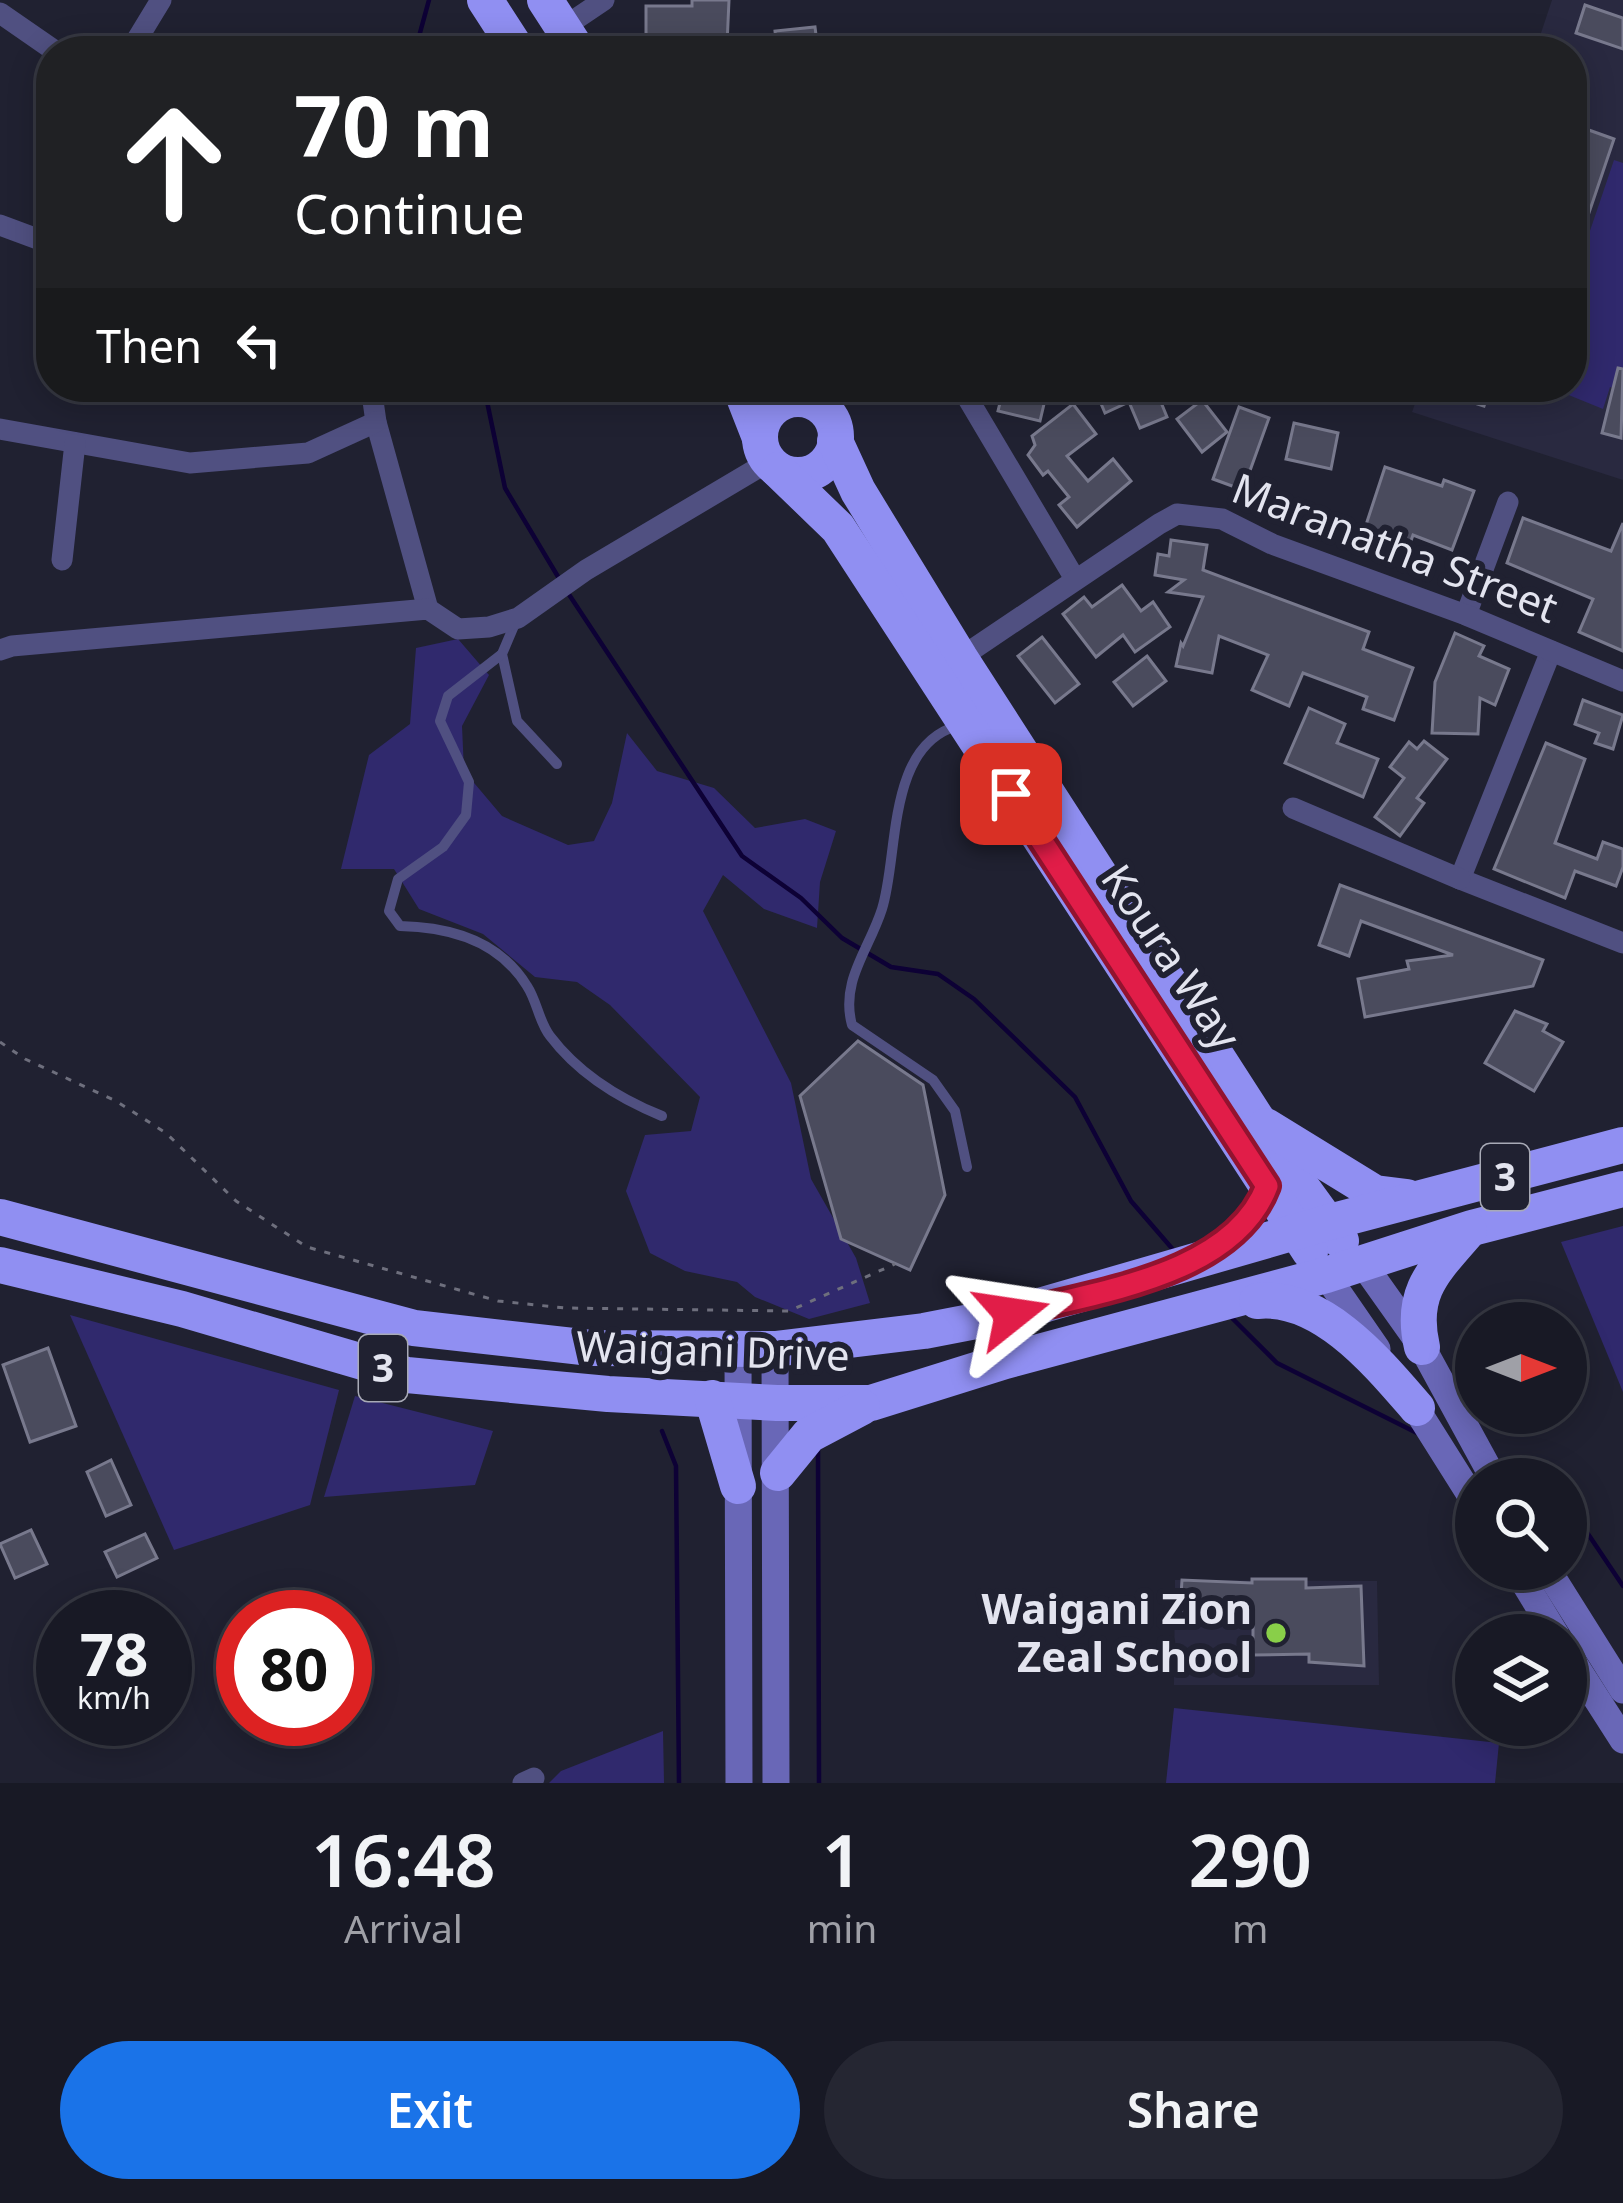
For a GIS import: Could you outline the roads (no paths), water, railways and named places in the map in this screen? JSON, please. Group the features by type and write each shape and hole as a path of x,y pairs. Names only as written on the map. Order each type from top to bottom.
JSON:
{"highway":[{"path":"484,0 508,36"},
{"name":"Koura Way","path":"746,402 769,456 838,528 1267,1186 1312,1229 1360,1261"},
{"path":"785,402 768,413 769,456 790,475 826,464 836,441 830,417 812,402"},
{"name":"Koura Way","path":"836,441 858,490 960,658 1263,1124 1312,1229 1326,1275"},
{"path":"1263,1124 1375,1193 1427,1197"},
{"name":"Waigani Drive","path":"10,1220 414,1328 591,1348 776,1349 992,1318 1623,1145"},
{"path":"1196,1262 1250,1219 1267,1186"},
{"name":"Waigani Drive","path":"0,1265 182,1309 407,1375 497,1386 871,1403 1005,1361 1326,1275 1472,1228 1623,1189"},
{"path":"10,1220 36,1244 169,1280 179,1293 182,1309"},
{"path":"1422,1347 1418,1302 1437,1268 1472,1228"},
{"path":"1205,1310 1263,1299 1303,1309 1352,1338 1417,1408"},
{"path":"738,1486 743,1400"},
{"path":"778,1473 809,1436 871,1403"}],"main road":[{"name":"Koura Way","path":"1360,1261 1422,1347 1483,1458"},
{"name":"Koura Way","path":"1326,1275 1455,1470"},
{"path":"738,1347 743,1400 778,1473 776,1783"},
{"path":"743,1400 776,1349"},
{"path":"738,1486 739,1783"},
{"path":"1560,1590 1623,1690"},
{"path":"1587,1684 1623,1740"}],"street":[{"path":"139,36 161,0"},
{"path":"562,26 604,0"},
{"path":"0,14 36,38"},
{"path":"0,225 36,238"},
{"path":"373,402 428,609"},
{"path":"970,402 1075,579"},
{"path":"0,429 190,463 308,453 376,422"},
{"path":"62,560 75,443"},
{"path":"0,650 428,609 458,629 489,627 518,618 769,456"},
{"path":"1466,615 1508,502"},
{"name":"Maranatha Street","path":"960,658 1177,514 1200,514 1466,615 1623,681"},
{"path":"1460,879 1551,651"},
{"path":"1293,808 1623,943"}],"lane":[{"path":"518,618 502,653 448,696 440,721 469,782 466,815 443,847 398,879 388,911 400,926 440,927 484,942 526,983 548,1034 578,1065 627,1102 662,1115"},
{"path":"502,653 517,722 557,764"},
{"path":"966,724 945,730 926,746 913,767 896,815 882,910 849,987 852,1025 933,1080 955,1112 967,1167"}],"waterway":[{"path":"419,36 429,0"},
{"path":"487,402 505,488 560,580"},
{"path":"566,590 742,856 801,898 842,938 891,967 938,974 974,999 1075,1097 1131,1201 1176,1253"},
{"path":"1232,1318 1277,1363 1417,1433"},
{"path":"662,1431 676,1466 679,1783"},
{"path":"818,1449 819,1783"},
{"path":"1587,1532 1623,1586"}],"place":[{"name":"Waigani Zion Zeal School","path":"1276,1633"}]}
